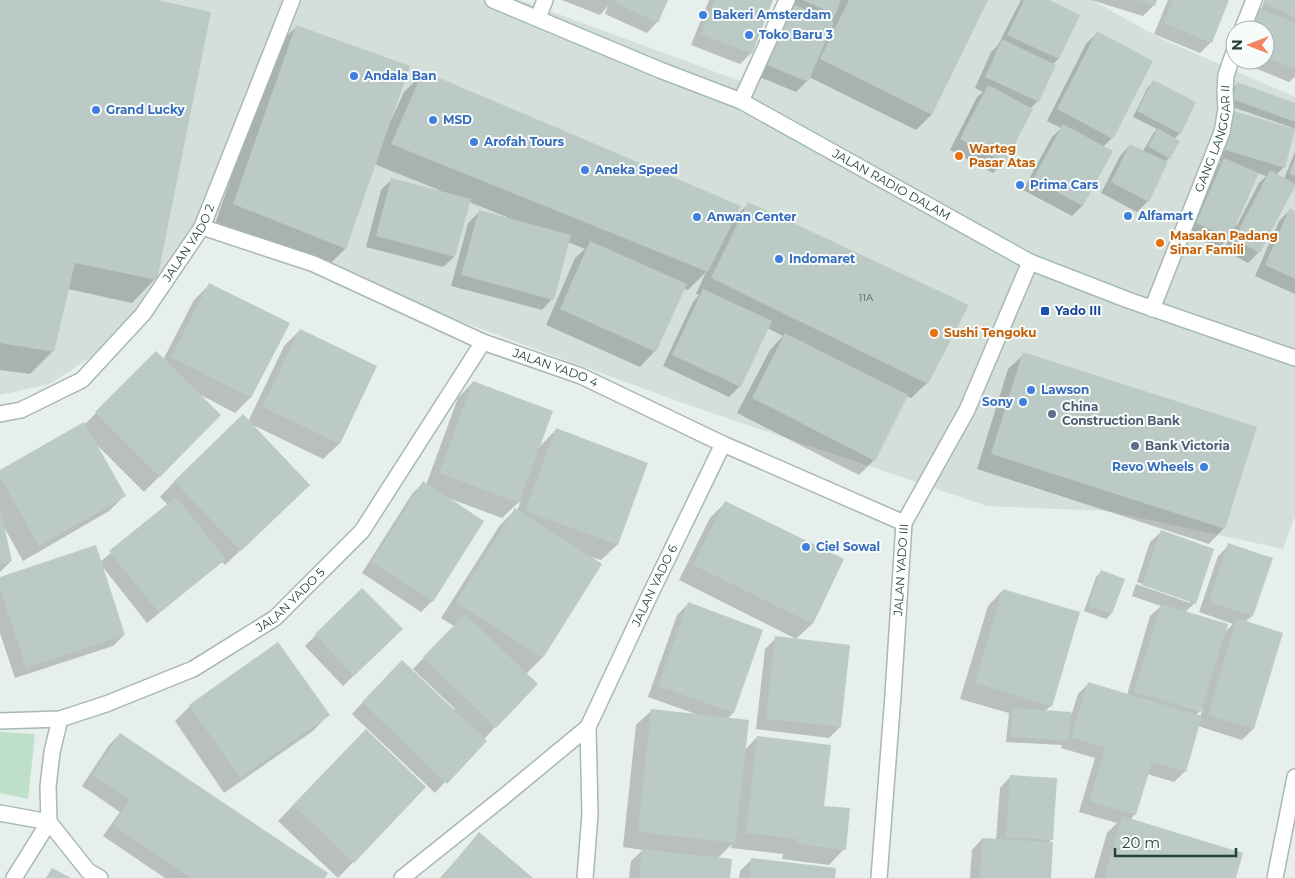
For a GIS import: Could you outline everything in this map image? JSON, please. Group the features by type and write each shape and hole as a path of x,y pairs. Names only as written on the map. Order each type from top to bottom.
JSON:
{"street":[{"name":"JALAN YADO 2","path":"0,414 21,410 82,380 143,314 202,227 292,0"},
{"name":"JALAN RADIO DALAM","path":"493,0 660,70 741,101 1030,262 1152,309 1295,358"},
{"path":"538,18 545,0"},
{"path":"741,101 787,0"},
{"path":"1246,20 1254,0"},
{"name":"GANG LANGGAR II","path":"1152,309 1222,132 1226,109 1225,91 1228,70"},
{"name":"JALAN YADO 4","path":"202,227 314,264 483,342 581,376 723,444 904,523"},
{"name":"JALAN YADO III","path":"879,878 904,523 967,410 1030,262"},
{"name":"JALAN YADO 5","path":"0,721 60,719 106,704 193,669 275,618 362,531 483,342"},
{"name":"JALAN YADO 6","path":"402,878 508,794 588,727 723,444"},
{"path":"14,878 49,822 48,787 52,752 60,719"},
{"name":"JALAN YADO 6","path":"585,878 590,814 588,727"},
{"path":"1275,878 1295,779"},
{"path":"0,812 49,822 88,871 100,878"}],"shaded area":[{"path":"0,0 520,0 751,85 788,0 1092,0 1162,39 1225,66 1225,70 1233,70 1295,97 1295,516 1283,549 1108,511 987,506 680,402 214,231 185,241 155,315 50,384 0,395"}],"green space":[{"path":"0,732 35,734 28,799 0,793"}],"building":[{"name":"Grand Lucky","path":"0,0 158,0 211,12 157,280 75,263 54,352 0,343"},
{"path":"616,0 668,0 658,23 615,3"},
{"path":"715,0 773,0 752,54 701,34"},
{"path":"803,0 841,0 835,15"},
{"path":"849,0 988,0 932,115 820,59"},
{"path":"1024,0 1049,0 1080,15 1059,59 1007,35"},
{"path":"1138,0 1157,0 1155,6"},
{"path":"1173,0 1229,0 1212,43 1164,23"},
{"path":"1264,0 1295,0 1295,17 1263,3"},
{"path":"793,4 834,22 808,82 767,65"},
{"path":"1259,8 1295,23 1295,69 1275,61 1275,20 1254,20"},
{"path":"296,25 410,66 346,249 233,204"},
{"path":"1097,31 1153,61 1113,139 1057,109"},
{"path":"1002,39 1056,65 1039,102 985,77"},
{"path":"423,71 741,206 708,272 391,144"},
{"path":"1153,80 1196,102 1181,134 1137,111"},
{"path":"1237,82 1295,103 1295,122 1232,99"},
{"path":"988,85 1033,109 1005,163 960,139"},
{"path":"1233,111 1295,129 1285,168 1222,149"},
{"path":"1063,124 1113,151 1083,206 1033,179"},
{"path":"1158,128 1180,141 1170,159 1148,146"},
{"path":"1130,144 1168,162 1149,202 1111,182"},
{"path":"1224,158 1259,173 1230,238 1196,223"},
{"path":"1295,158 1295,176 1289,174"},
{"path":"1270,170 1295,184 1295,186 1260,253 1234,239"},
{"path":"391,178 471,199 455,257 376,236"},
{"path":"748,202 969,305 928,384 711,278"},
{"path":"1290,208 1295,211 1295,279 1265,265"},
{"path":"479,210 571,235 554,300 461,275"},
{"path":"590,241 687,284 656,352 560,309"},
{"path":"209,283 290,323 251,398 171,357"},
{"path":"703,289 772,321 741,387 672,355"},
{"path":"300,329 377,366 340,444 262,407"},
{"path":"785,333 908,395 875,461 752,398"},
{"path":"156,351 221,415 160,477 95,412"},
{"path":"1023,352 1257,427 1225,529 991,454"},
{"path":"473,381 553,411 519,503 439,473"},
{"path":"243,414 310,485 241,551 174,481"},
{"path":"84,422 126,496 39,546 0,477 0,470"},
{"path":"556,428 648,463 618,545 525,511"},
{"path":"423,481 484,521 433,602 372,562"},
{"path":"176,497 226,559 159,613 109,551"},
{"path":"725,501 844,559 813,624 693,565"},
{"path":"0,507 12,561 0,564"},
{"path":"515,508 602,564 543,658 456,602"},
{"path":"1161,530 1214,549 1196,604 1142,585"},
{"path":"1228,543 1273,558 1253,616 1209,602"},
{"path":"96,545 125,635 26,668 0,590 0,577"},
{"path":"1101,570 1125,579 1112,614 1088,606"},
{"path":"362,588 403,629 354,676 315,634"},
{"path":"1003,589 1080,612 1052,707 975,683"},
{"path":"688,602 763,630 734,713 658,686"},
{"path":"1161,604 1228,624 1201,712 1134,692"},
{"path":"465,614 538,684 496,728 423,657"},
{"path":"1237,618 1283,633 1254,729 1208,715"},
{"path":"775,636 850,645 841,727 766,719"},
{"path":"278,642 330,715 240,778 189,705"},
{"path":"402,660 487,741 447,784 362,702"},
{"path":"1088,682 1202,716 1186,772 1152,762 1136,815 1089,801 1105,748 1071,737"},
{"path":"1013,708 1071,712 1069,741 1011,737"},
{"path":"651,709 749,720 735,843 638,832"},
{"path":"366,729 426,787 354,863 293,805"},
{"path":"120,733 328,873 325,878 191,878 113,825 130,800 92,775"},
{"path":"757,736 831,745 824,806 850,808 846,850 797,844 797,839 746,833"},
{"path":"1010,775 1057,778 1053,840 1006,837"},
{"path":"1122,816 1243,853 1236,878 1104,878"},
{"path":"479,832 533,878 441,878"},
{"path":"982,838 1053,842 1051,878 980,878"},
{"path":"642,849 732,859 730,878 639,878"},
{"path":"751,858 836,868 835,878 749,878"},
{"path":"52,868 71,878 46,878"}],"place":[{"name":"Bakeri Amsterdam","path":"703,15"},
{"name":"Toko Baru 3","path":"749,35"},
{"name":"Andala Ban","path":"354,76"},
{"name":"Grand Lucky","path":"96,110"},
{"name":"MSD","path":"433,120"},
{"name":"Arofah Tours","path":"474,142"},
{"name":"Warteg Pasar Atas","path":"959,156"},
{"name":"Aneka Speed","path":"585,170"},
{"name":"Prima Cars","path":"1020,185"},
{"name":"Alfamart","path":"1128,216"},
{"name":"Anwan Center","path":"697,217"},
{"name":"Masakan Padang Sinar Famili","path":"1160,243"},
{"name":"Indomaret","path":"779,259"},
{"name":"Yado III","path":"1045,311"},
{"name":"Sushi Tengoku","path":"934,333"},
{"name":"Lawson","path":"1031,390"},
{"name":"Sony","path":"1023,402"},
{"name":"China Construction Bank","path":"1052,414"},
{"name":"Bank Victoria","path":"1135,446"},
{"name":"Revo Wheels","path":"1204,467"},
{"name":"Ciel Sowal","path":"806,547"}]}
